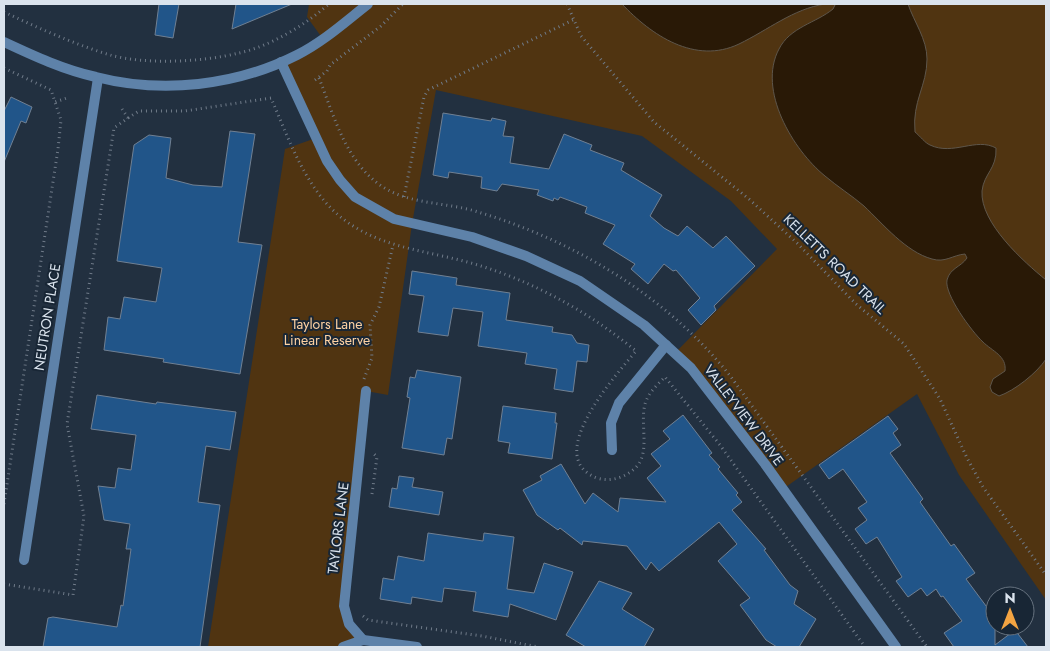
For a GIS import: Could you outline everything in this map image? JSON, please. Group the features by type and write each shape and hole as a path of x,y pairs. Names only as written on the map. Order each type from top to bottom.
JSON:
{"street":[{"path":"4,42 44,60 98,78 173,86 244,76 281,62 332,34 368,4"},
{"name":"VALLEYVIEW DRIVE","path":"281,62 327,161 355,197 394,219 472,237 556,269 607,298 692,368 713,393 896,647"},
{"name":"NEUTRON PLACE","path":"24,560 98,78"},
{"path":"612,450 611,423 619,404 666,345"},
{"name":"TAYLORS LANE","path":"363,640 349,624 344,606 366,391"},
{"path":"343,647 363,640 417,647"}],"path":[{"path":"4,12 112,55 170,61 239,54 263,45 315,16 329,4"},
{"path":"315,80 330,65 382,26 403,4"},
{"name":"KELLETTS ROAD TRAIL","path":"567,4 573,20 597,56 654,122 686,150 749,199 797,243 856,304 904,344 940,399 967,458 983,487 1046,575"},
{"path":"319,78 350,152 363,169 382,187 404,197 424,97 428,90 573,20"},
{"path":"4,68 51,90 61,120 4,504"},
{"path":"55,102 67,98"},
{"path":"4,584 73,595 84,516 67,424 114,128 139,111 185,111 270,98 299,160 319,196 354,227 372,238 393,245 453,258 525,282 577,309 636,351"},
{"path":"122,109 128,118"},
{"path":"366,391 364,379 372,358 370,325 379,307 393,245"},
{"path":"665,377 720,445 865,647"},
{"path":"356,611 368,620 482,636 538,647"}],"green space":[{"name":"Taylors Lane Linear Reserve","path":"309,4 1046,4 1046,600 959,475 917,394 783,489 675,353 777,249 731,201 642,136 436,90 412,224 388,395 366,391 344,606 363,640 343,647 208,647 285,149 316,138 281,62 323,39 307,17"}],"shaded area":[{"path":"622,4 825,4 791,15 739,44 723,50 706,51 690,49 660,36"},
{"path":"833,4 908,4 923,38 927,59 925,77 917,102 915,132 928,144 939,148 947,149 980,144 996,148 995,161 983,185 983,203 988,216 1005,241 1046,280 1046,359 1031,376 1005,394 999,396 992,392 990,387 993,379 1005,371 1004,361 978,337 966,322 954,303 947,286 948,276 967,258 965,254 937,260 922,255 904,244 864,206 813,165 801,151 782,118 775,100 772,82 773,65 779,49 796,30 833,9 835,5"}],"building":[{"path":"159,4 179,4 173,38 155,35"},
{"path":"236,4 292,4 232,29"},
{"path":"11,97 32,107 26,123 21,121 4,162 4,111"},
{"path":"443,113 491,121 492,118 506,121 503,136 514,137 510,163 549,169 564,134 592,145 590,150 624,163 621,170 662,195 650,216 664,228 678,236 687,226 713,248 726,236 755,266 714,306 716,310 701,325 688,310 700,298 676,270 673,271 664,264 648,284 631,269 635,264 603,244 615,225 585,213 587,207 560,197 558,200 554,198 553,201 537,195 539,190 502,184 497,191 481,188 482,177 449,172 448,178 433,175"},
{"path":"230,131 255,134 238,242 262,245 240,374 163,362 164,359 104,350 108,317 120,319 124,297 156,302 162,268 117,261 134,145 149,135 171,138 166,178 193,185 222,187"},
{"path":"412,271 457,278 456,285 510,293 506,320 553,327 552,332 572,335 577,343 589,345 587,362 577,361 573,392 554,389 557,369 525,364 527,353 478,346 483,312 453,308 448,336 418,332 424,296 409,294"},
{"path":"417,370 461,377 452,439 447,438 444,455 402,448 410,398 407,397 410,377 415,378"},
{"path":"97,395 156,404 157,402 236,412 230,450 206,446 198,502 220,505 200,647 43,647 48,618 53,617 117,627 121,605 123,606 131,549 126,549 130,524 104,520 98,486 115,488 118,468 131,470 136,435 91,429"},
{"path":"503,406 556,413 555,423 557,423 552,459 508,453 510,443 498,441"},
{"path":"683,415 712,453 709,455 720,467 718,469 738,493 736,495 742,502 732,510 766,549 764,550 790,585 798,591 794,604 816,619 799,647 777,647 766,640 740,605 750,598 718,561 737,544 719,522 659,571 651,562 646,570 627,546 583,541 582,545 560,528 558,530 537,515 523,490 542,480 540,476 561,464 585,504 593,493 618,512 620,498 666,502 647,478 661,466 651,454 670,439 663,431"},
{"path":"888,416 898,429 893,433 901,445 890,453 923,499 920,502 951,546 954,544 975,573 966,579 985,605 985,636 995,636 995,645 1007,636 1020,636 1028,647 954,647 944,633 962,621 936,589 927,596 921,588 908,597 896,581 902,577 877,537 866,544 855,529 867,520 858,508 867,502 843,469 829,479 819,465"},
{"path":"399,476 414,478 412,487 443,492 439,515 389,507 392,488 397,489"},
{"path":"428,533 483,541 484,533 514,537 507,589 534,593 544,563 573,572 556,620 510,604 508,617 473,611 476,592 444,588 442,602 412,597 411,604 380,599 383,578 394,580 398,556 424,561"},
{"path":"599,581 632,593 622,609 654,629 644,647 586,647 566,635"}]}
